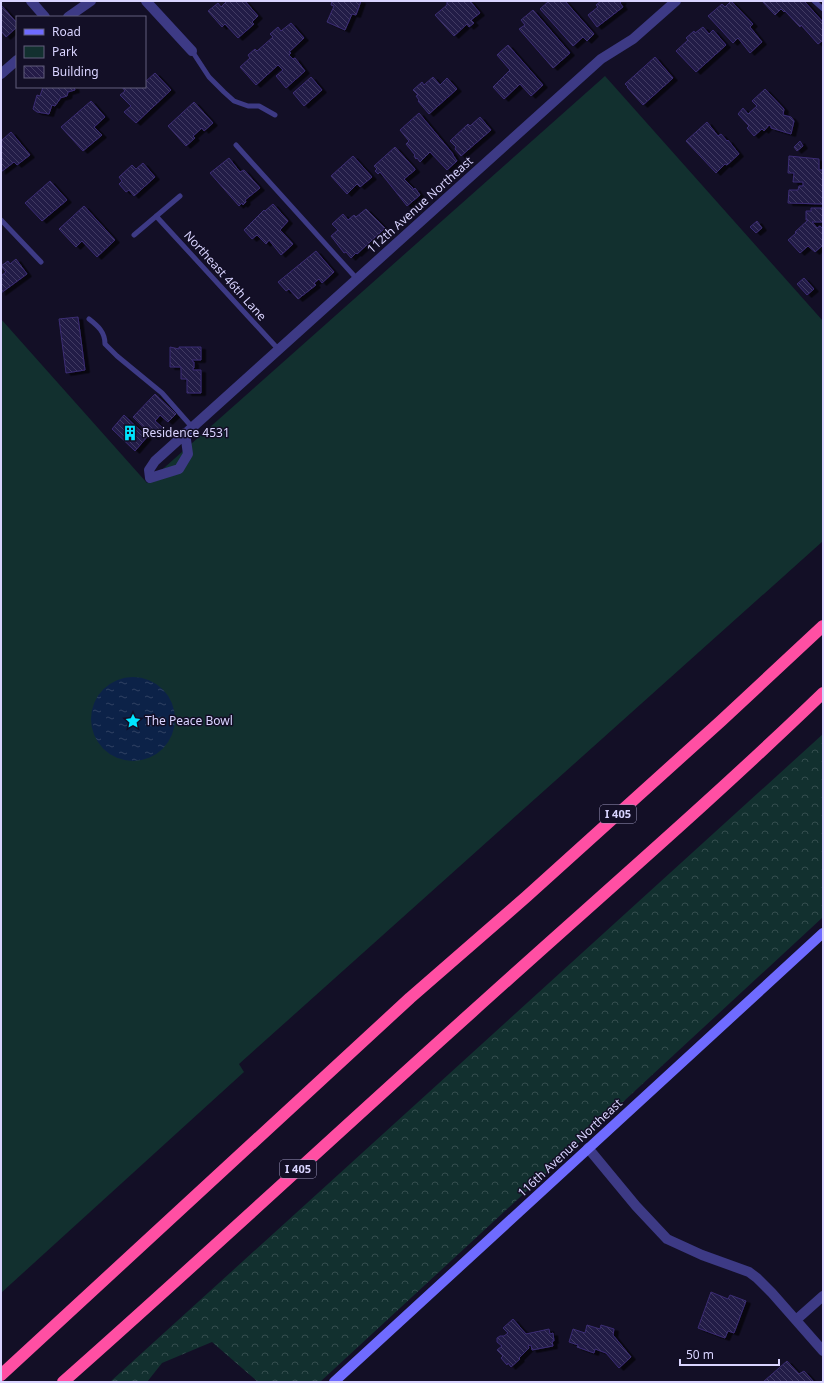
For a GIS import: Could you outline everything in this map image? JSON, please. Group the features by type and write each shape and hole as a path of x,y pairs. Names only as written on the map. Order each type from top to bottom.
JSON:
{"highway":[{"name":"I 405","path":"1,1375 410,998 532,892 721,721 823,626"},
{"name":"I 405","path":"63,1382 183,1275 406,1071 752,762 823,693"}],"street":[{"path":"32,1 45,16"},
{"path":"69,16 91,1"},
{"path":"146,1 192,51"},
{"name":"112th Avenue Northeast","path":"189,430 188,454 179,469 150,478 149,470 155,461 189,430 601,59 633,39 676,1"},
{"path":"1,74 16,61"},
{"name":"116th Avenue Northeast","path":"334,1382 823,933"},
{"path":"588,1148 636,1206 667,1239 702,1255 749,1272 772,1293 823,1351"},
{"path":"796,1320 823,1296"}],"lane":[{"path":"814,1 823,9"},
{"path":"192,51 209,77 234,101 248,106 260,106 275,114"},
{"path":"236,145 357,279"},
{"path":"134,235 180,196"},
{"name":"Northeast 46th Lane","path":"156,216 279,350"},
{"path":"1,220 41,262"},
{"path":"89,319 102,331 105,336 105,344 117,356 162,393 189,430"}],"green space":[{"path":"605,76 823,321 823,541 239,1064 244,1072 1,1293 1,319 147,483"},
{"path":"823,734 823,917 320,1382 258,1382 212,1342 162,1363 147,1382 110,1382"}],"water":[{"name":"The Peace Bowl","path":"133,677 149,680 163,689 172,703 175,719 172,735 163,749 149,758 133,761 117,758 103,749 94,735 91,719 94,703 103,689 117,680"}],"building":[{"path":"227,1 245,1 258,16 252,22 254,24 238,38 225,24 222,27 208,11 218,3 221,7"},
{"path":"332,1 361,1 356,15 352,14 345,30 327,22 334,6 331,5"},
{"path":"447,1 470,1 480,13 471,20 474,23 469,27 467,24 454,36 435,15 447,5"},
{"path":"549,1 565,1 594,34 587,41 583,37 573,46 540,9"},
{"path":"601,1 622,1 620,3 623,7 597,27 588,15 598,7 596,5"},
{"path":"731,1 753,24 750,27 762,42 750,53 738,38 733,43 708,16 722,4 725,7"},
{"path":"762,1 804,1 823,22 823,40 818,44 801,25 800,27 785,11 784,12 781,9 775,15"},
{"path":"1,5 16,22 16,28 6,37 1,31"},
{"path":"533,10 570,53 553,68 519,29 525,25 521,20"},
{"path":"291,23 304,38 289,52 291,53 289,55 293,59 295,58 305,71 286,88 276,76 283,70 278,65 256,85 240,67 250,58 248,55 255,49 257,51 273,37 270,34 278,27 281,31"},
{"path":"703,27 709,34 713,30 726,45 696,72 676,51 688,40 686,38 694,31 695,33"},
{"path":"508,45 543,85 531,96 520,84 504,99 493,87 510,70 497,55"},
{"path":"655,57 673,78 643,105 625,84"},
{"path":"155,73 171,90 136,123 124,112 131,106 120,95 125,91 123,88 146,88 146,81"},
{"path":"311,77 322,90 304,106 293,93"},
{"path":"433,77 440,85 447,78 457,89 429,114 418,101 419,100 416,96 418,95 413,90 422,82 424,85"},
{"path":"43,88 74,88 75,90 68,92 67,96 60,98 55,106 52,105 49,114 37,112 33,109 37,95 40,96"},
{"path":"765,89 784,109 783,115 791,117 794,121 791,134 771,128 769,125 764,131 762,129 754,136 747,128 749,126 738,114 743,108 748,114 757,106 752,101"},
{"path":"91,101 105,117 94,127 102,135 83,151 61,127"},
{"path":"194,102 213,123 204,131 202,128 193,136 195,138 186,146 168,126"},
{"path":"419,113 453,154 457,161 447,170 430,152 420,162 417,158 416,159 414,156 415,155 406,144 409,141 400,130"},
{"path":"480,117 491,130 461,156 455,149 456,147 450,141 468,124 470,126"},
{"path":"707,122 718,136 721,134 727,141 728,140 739,154 727,165 725,164 716,173 686,141"},
{"path":"11,132 30,155 17,165 14,162 1,172 1,141"},
{"path":"800,141 803,146 797,151 794,147"},
{"path":"395,147 415,169 404,179 413,188 413,190 415,188 420,195 407,206 380,172 378,174 375,171 377,169 374,166"},
{"path":"353,156 372,177 360,187 357,184 347,194 331,176"},
{"path":"789,156 819,159 819,170 823,170 823,204 788,203 789,190 798,190 799,186 803,186 803,182 793,182 794,173 788,173"},
{"path":"229,158 240,172 244,170 260,188 245,200 246,202 243,205 242,203 239,206 210,173"},
{"path":"143,163 155,177 134,196 129,190 126,192 119,184 122,181 119,177 132,165 136,169"},
{"path":"50,181 67,200 42,221 25,203"},
{"path":"273,204 288,221 280,230 293,244 281,255 269,240 266,244 257,235 252,239 244,230 264,210 265,211"},
{"path":"84,206 115,240 97,257 82,241 76,247 59,229"},
{"path":"811,208 823,208 823,222 812,222 817,228 820,226 823,229 823,245 815,252 808,246 800,253 788,240 808,220 806,220 806,211 811,211"},
{"path":"366,209 385,228 351,258 346,252 344,253 331,236 338,230 332,224 343,214 348,220 354,215 356,217"},
{"path":"757,221 762,228 756,233 750,227"},
{"path":"316,251 334,272 322,283 319,279 314,283 316,285 298,299 289,289 286,291 278,282"},
{"path":"16,259 27,274 1,293 1,276 6,272 1,266 8,261 10,264"},
{"path":"804,278 814,289 807,295 797,284"},
{"path":"78,317 85,370 66,373 59,319"},
{"path":"170,347 179,349 179,347 201,347 201,360 192,360 194,362 193,370 201,370 201,393 187,393 187,379 181,379 181,367 170,367"},
{"path":"155,394 176,414 168,422 160,415 155,421 163,428 154,437 133,417"},
{"name":"Residence 4531","path":"124,415 147,437 135,451 112,429"},
{"path":"711,1292 728,1299 730,1295 746,1301 734,1333 728,1331 725,1338 698,1328"},
{"path":"513,1319 526,1334 549,1329 550,1334 553,1333 553,1346 532,1350 531,1345 528,1346 529,1348 519,1358 520,1359 511,1367 508,1363 507,1365 501,1358 503,1356 497,1350 502,1346 497,1342 497,1338 508,1333 503,1328"},
{"path":"587,1325 600,1329 601,1325 614,1329 613,1335 631,1357 619,1368 606,1353 595,1349 594,1353 577,1347 578,1345 569,1342 573,1329 585,1333"},
{"path":"787,1361 799,1374 804,1371 814,1382 763,1382"}],"place":[{"name":"Residence 4531","path":"130,433"},
{"name":"The Peace Bowl","path":"133,721"}]}
